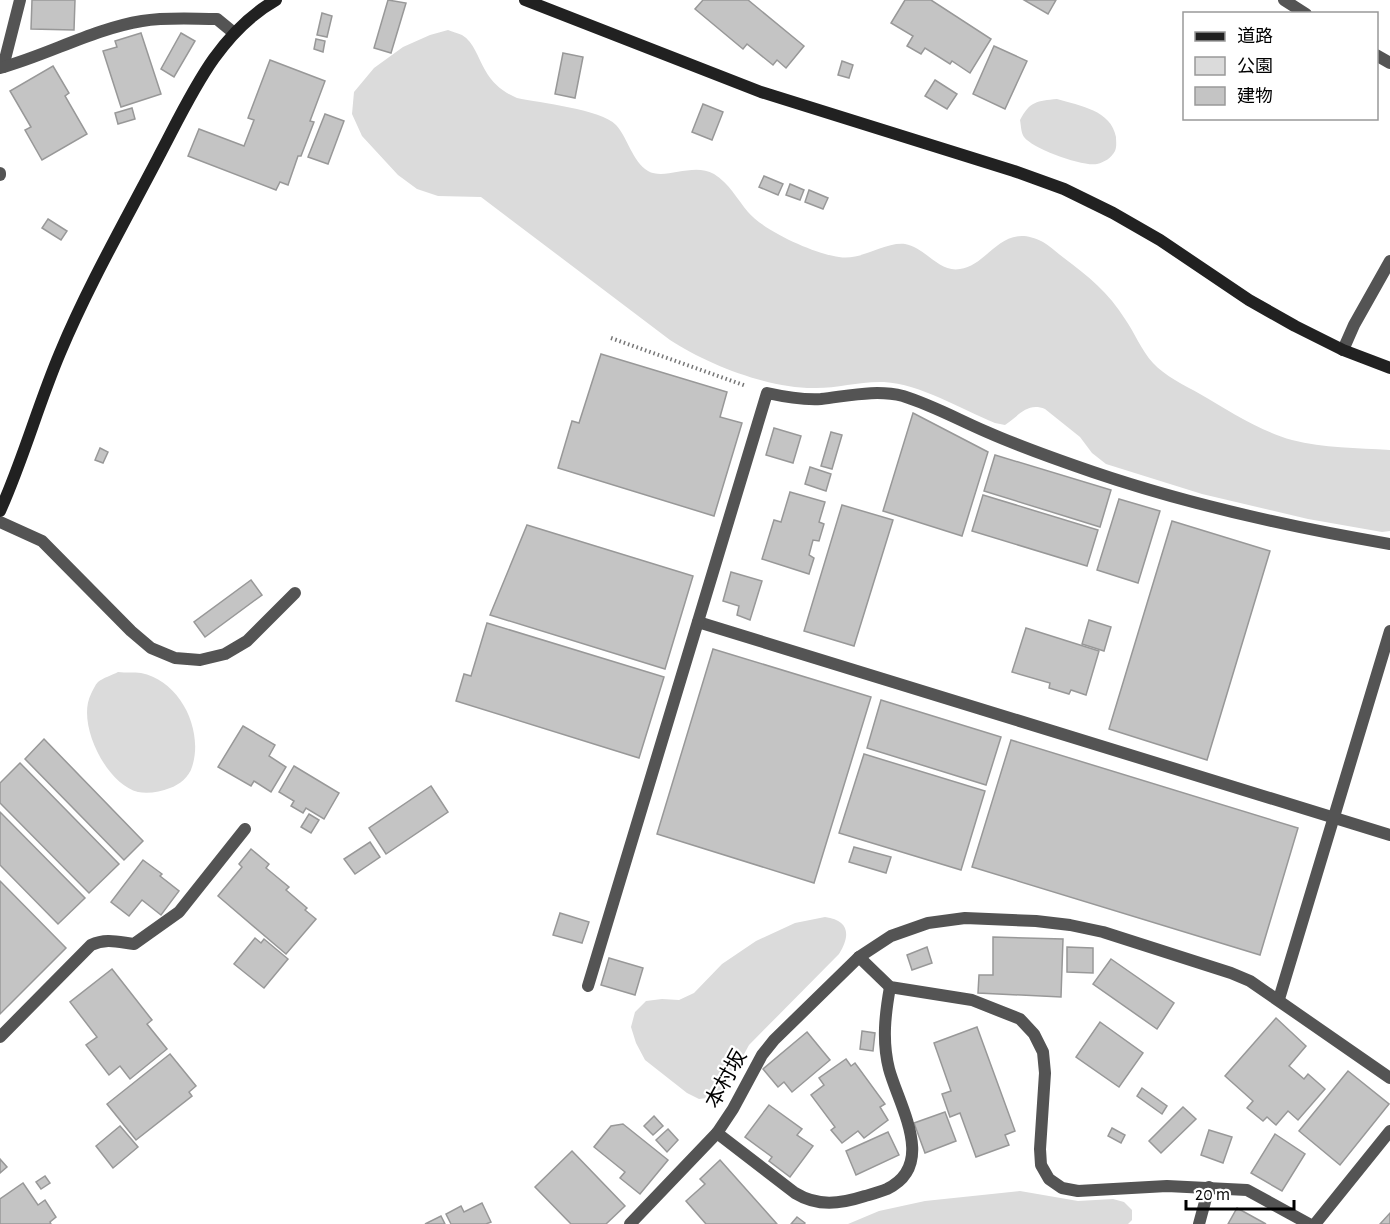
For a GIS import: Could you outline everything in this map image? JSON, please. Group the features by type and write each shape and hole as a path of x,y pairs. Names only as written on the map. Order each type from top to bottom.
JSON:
{"street":[{"path":"2,67 20,0"},
{"path":"0,511 58,357 80,306 190,96 211,61 234,33 276,0"},
{"path":"525,0 761,92 1065,189 1160,240 1249,300 1343,351 1390,368"},
{"path":"1284,0 1297,3"},
{"path":"2,67 114,28 141,21 217,19 234,33"},
{"path":"1343,351 1354,325 1390,261"},
{"path":"588,986 767,393 793,398 819,399 866,393 901,396 991,434 1125,482 1199,504 1306,530 1390,544"},
{"path":"0,522 42,541 131,631 151,648 175,658 200,660 225,654 247,641 295,593"},
{"path":"698,622 1390,834"},
{"path":"1278,999 1390,631"},
{"path":"0,1037 91,945 100,940 134,944 179,912 245,829"},
{"name":"本村坂","path":"630,1224 717,1133 762,1055 774,1040 859,957 891,936 927,923 966,918 1036,921 1103,932 1210,966 1250,981 1390,1078"},
{"path":"859,957 890,987 972,1000 1020,1019 1034,1034 1043,1052 1045,1073 1041,1165 1049,1179 1062,1188 1078,1191 1167,1186 1247,1190 1309,1224"},
{"path":"717,1133 795,1193 818,1203 831,1204 860,1198 888,1189 901,1179 910,1165 914,1149 889,1069 885,1044 885,1019 890,987"},
{"path":"1315,1224 1390,1131"},
{"path":"1199,1224 1209,1187"}],"path":[{"path":"611,338 767,393"}],"green space":[{"path":"448,30 462,35 470,42 488,75 507,93 517,98 584,111 608,119 620,130 638,161 648,171 662,174 697,170 714,174 748,212 766,227 817,251 848,258 897,244 905,244 945,267 960,269 970,266 1006,240 1017,236 1043,242 1105,293 1129,324 1149,358 1158,368 1175,380 1245,420 1292,440 1316,445 1390,450 1390,531 1382,532 1308,519 1202,494 1106,464 1092,453 1080,437 1045,409 1039,407 1023,411 1005,425 995,423 912,387 884,382 816,388 779,384 740,374 685,349 481,197 438,196 417,189 398,175 362,136 352,114 354,92 374,68 403,47"},
{"path":"1057,99 1093,110 1108,121 1116,137 1116,149 1110,158 1097,164 1081,163 1047,152 1024,137 1020,120 1027,109 1035,103"},
{"path":"118,672 141,673 155,678 168,686 186,710 195,738 195,753 189,774 173,787 146,793 126,787 105,765 97,751 91,736 87,706 98,682"},
{"path":"825,917 839,921 846,930 845,941 839,954 749,1045 725,1089 715,1097 699,1099 687,1093 645,1060 631,1027 635,1012 646,1001 679,1000 694,993 722,964 756,941 795,923"},
{"path":"1020,1191 1078,1201 1113,1199 1124,1202 1132,1210 1132,1220 1128,1224 848,1224 879,1211 925,1201"}],"building":[{"path":"32,0 75,0 74,30 31,29"},
{"path":"388,0 406,3 391,53 374,48"},
{"path":"703,0 748,0 804,46 786,68 777,60 773,65 747,44 743,49 695,9"},
{"path":"905,0 931,0 991,39 970,73 952,61 950,64 925,48 921,54 907,46 913,36 891,23"},
{"path":"1024,0 1056,0 1048,14"},
{"path":"322,13 332,16 327,37 317,35"},
{"path":"141,33 161,94 121,107 103,51 117,47 115,41"},
{"path":"181,33 195,41 174,77 161,69"},
{"path":"316,39 325,41 323,52 314,49"},
{"path":"994,46 1027,61 1005,109 973,94"},
{"path":"563,53 583,57 575,98 555,94"},
{"path":"270,60 325,81 310,121 314,122 301,156 298,156 288,185 280,182 276,190 188,156 199,129 244,146 254,120 248,118"},
{"path":"842,61 853,65 849,78 838,75"},
{"path":"53,66 69,93 65,96 87,134 42,160 25,130 31,127 10,91"},
{"path":"935,80 957,94 947,109 925,96"},
{"path":"703,104 723,112 712,140 692,132"},
{"path":"132,108 135,119 118,124 115,113"},
{"path":"325,114 344,121 328,164 308,157"},
{"path":"764,176 783,184 778,195 759,187"},
{"path":"790,184 804,190 800,200 786,195"},
{"path":"809,190 828,198 823,209 805,202"},
{"path":"48,219 67,231 61,240 42,228"},
{"path":"601,354 727,392 720,417 742,423 714,516 558,468 572,421 579,423"},
{"path":"913,413 988,452 962,536 883,511"},
{"path":"774,428 801,436 793,463 766,455"},
{"path":"831,432 842,435 832,469 821,466"},
{"path":"100,448 108,452 103,463 95,460"},
{"path":"995,455 1111,490 1100,527 984,491"},
{"path":"810,467 831,474 826,491 805,484"},
{"path":"790,492 825,502 819,522 824,524 819,541 813,540 809,555 814,558 809,574 762,559 774,520 781,522"},
{"path":"983,495 1098,530 1087,566 972,531"},
{"path":"1119,499 1160,511 1138,583 1097,570"},
{"path":"842,505 893,520 854,646 804,631"},
{"path":"1172,521 1270,551 1207,760 1109,729"},
{"path":"527,525 693,576 665,669 490,615"},
{"path":"731,572 762,581 750,620 737,615 739,606 723,601"},
{"path":"251,580 262,595 205,637 194,622"},
{"path":"1089,620 1111,627 1104,651 1082,644"},
{"path":"487,623 664,677 639,758 456,701 464,674 471,676"},
{"path":"1026,628 1099,651 1086,695 1071,690 1069,694 1049,688 1050,683 1012,672"},
{"path":"713,649 871,697 814,883 657,834"},
{"path":"881,700 1001,737 986,785 867,748"},
{"path":"243,726 275,745 269,756 286,767 271,792 254,781 251,786 218,767"},
{"path":"44,739 143,841 124,860 25,759"},
{"path":"1011,740 1298,828 1260,955 972,867"},
{"path":"864,754 985,791 961,870 839,833"},
{"path":"20,763 119,864 89,893 0,803 0,783"},
{"path":"294,766 339,793 324,819 306,808 303,813 291,806 294,801 279,792"},
{"path":"431,786 448,812 386,854 369,828"},
{"path":"0,812 85,898 58,924 0,865"},
{"path":"309,814 319,820 311,833 301,827"},
{"path":"370,842 380,857 355,874 344,859"},
{"path":"854,847 891,857 886,873 849,862"},
{"path":"251,849 269,864 266,868 289,887 286,890 316,919 286,954 218,896 242,867 239,864"},
{"path":"143,860 179,891 161,915 142,900 129,916 111,902"},
{"path":"0,881 66,948 0,1014"},
{"path":"560,913 589,922 582,943 553,935"},
{"path":"993,937 1063,939 1061,997 978,993 979,975 993,975"},
{"path":"255,938 261,943 264,939 288,959 264,988 234,964"},
{"path":"927,947 932,963 912,970 907,955"},
{"path":"1067,947 1093,948 1093,973 1067,972"},
{"path":"609,958 643,968 635,995 601,985"},
{"path":"1111,959 1174,1003 1157,1029 1093,984"},
{"path":"112,969 152,1020 147,1024 167,1049 130,1079 120,1066 109,1075 86,1045 97,1037 70,1002"},
{"path":"1276,1018 1306,1046 1289,1066 1304,1079 1308,1074 1325,1089 1298,1120 1288,1111 1276,1125 1267,1117 1263,1121 1247,1108 1253,1101 1225,1076"},
{"path":"1100,1022 1143,1053 1119,1087 1076,1057"},
{"path":"977,1027 1015,1131 1005,1135 1009,1145 976,1157 960,1113 950,1117 942,1094 951,1091 934,1043"},
{"path":"862,1031 875,1033 873,1051 860,1049"},
{"path":"807,1032 830,1060 792,1092 784,1082 778,1087 763,1069"},
{"path":"170,1054 196,1086 189,1092 192,1096 136,1140 107,1104"},
{"path":"846,1059 851,1066 855,1063 885,1104 880,1107 888,1120 864,1138 858,1131 842,1143 831,1130 835,1127 811,1095 824,1085 819,1078"},
{"path":"1348,1071 1389,1104 1340,1165 1299,1131"},
{"path":"1142,1088 1167,1106 1162,1114 1137,1096"},
{"path":"769,1105 802,1129 797,1135 813,1146 790,1177 769,1161 772,1157 745,1137"},
{"path":"1183,1107 1196,1119 1161,1153 1149,1141"},
{"path":"945,1112 956,1141 925,1153 914,1123"},
{"path":"654,1116 663,1126 653,1135 644,1126"},
{"path":"623,1124 668,1160 640,1194 620,1178 625,1172 594,1147 611,1126"},
{"path":"120,1126 138,1147 113,1168 96,1146"},
{"path":"1112,1128 1125,1135 1121,1143 1108,1136"},
{"path":"668,1129 678,1140 667,1152 656,1140"},
{"path":"1209,1130 1232,1137 1223,1163 1201,1155"},
{"path":"888,1132 899,1155 856,1175 846,1151"},
{"path":"1275,1134 1305,1154 1282,1191 1251,1173"},
{"path":"572,1151 625,1206 606,1224 571,1224 535,1187"},
{"path":"0,1159 7,1167 0,1173"},
{"path":"720,1160 777,1224 706,1224 686,1201 705,1184 700,1179"},
{"path":"45,1176 50,1183 41,1189 36,1182"},
{"path":"23,1183 38,1205 45,1200 56,1217 50,1222 51,1224 0,1224 0,1199"},
{"path":"482,1203 491,1222 486,1224 451,1224 446,1214 461,1206 464,1212"},
{"path":"1237,1208 1266,1224 1228,1224"},
{"path":"1390,1213 1390,1224 1380,1224"},
{"path":"441,1216 445,1224 425,1224"},
{"path":"797,1217 805,1223 791,1224"}]}
